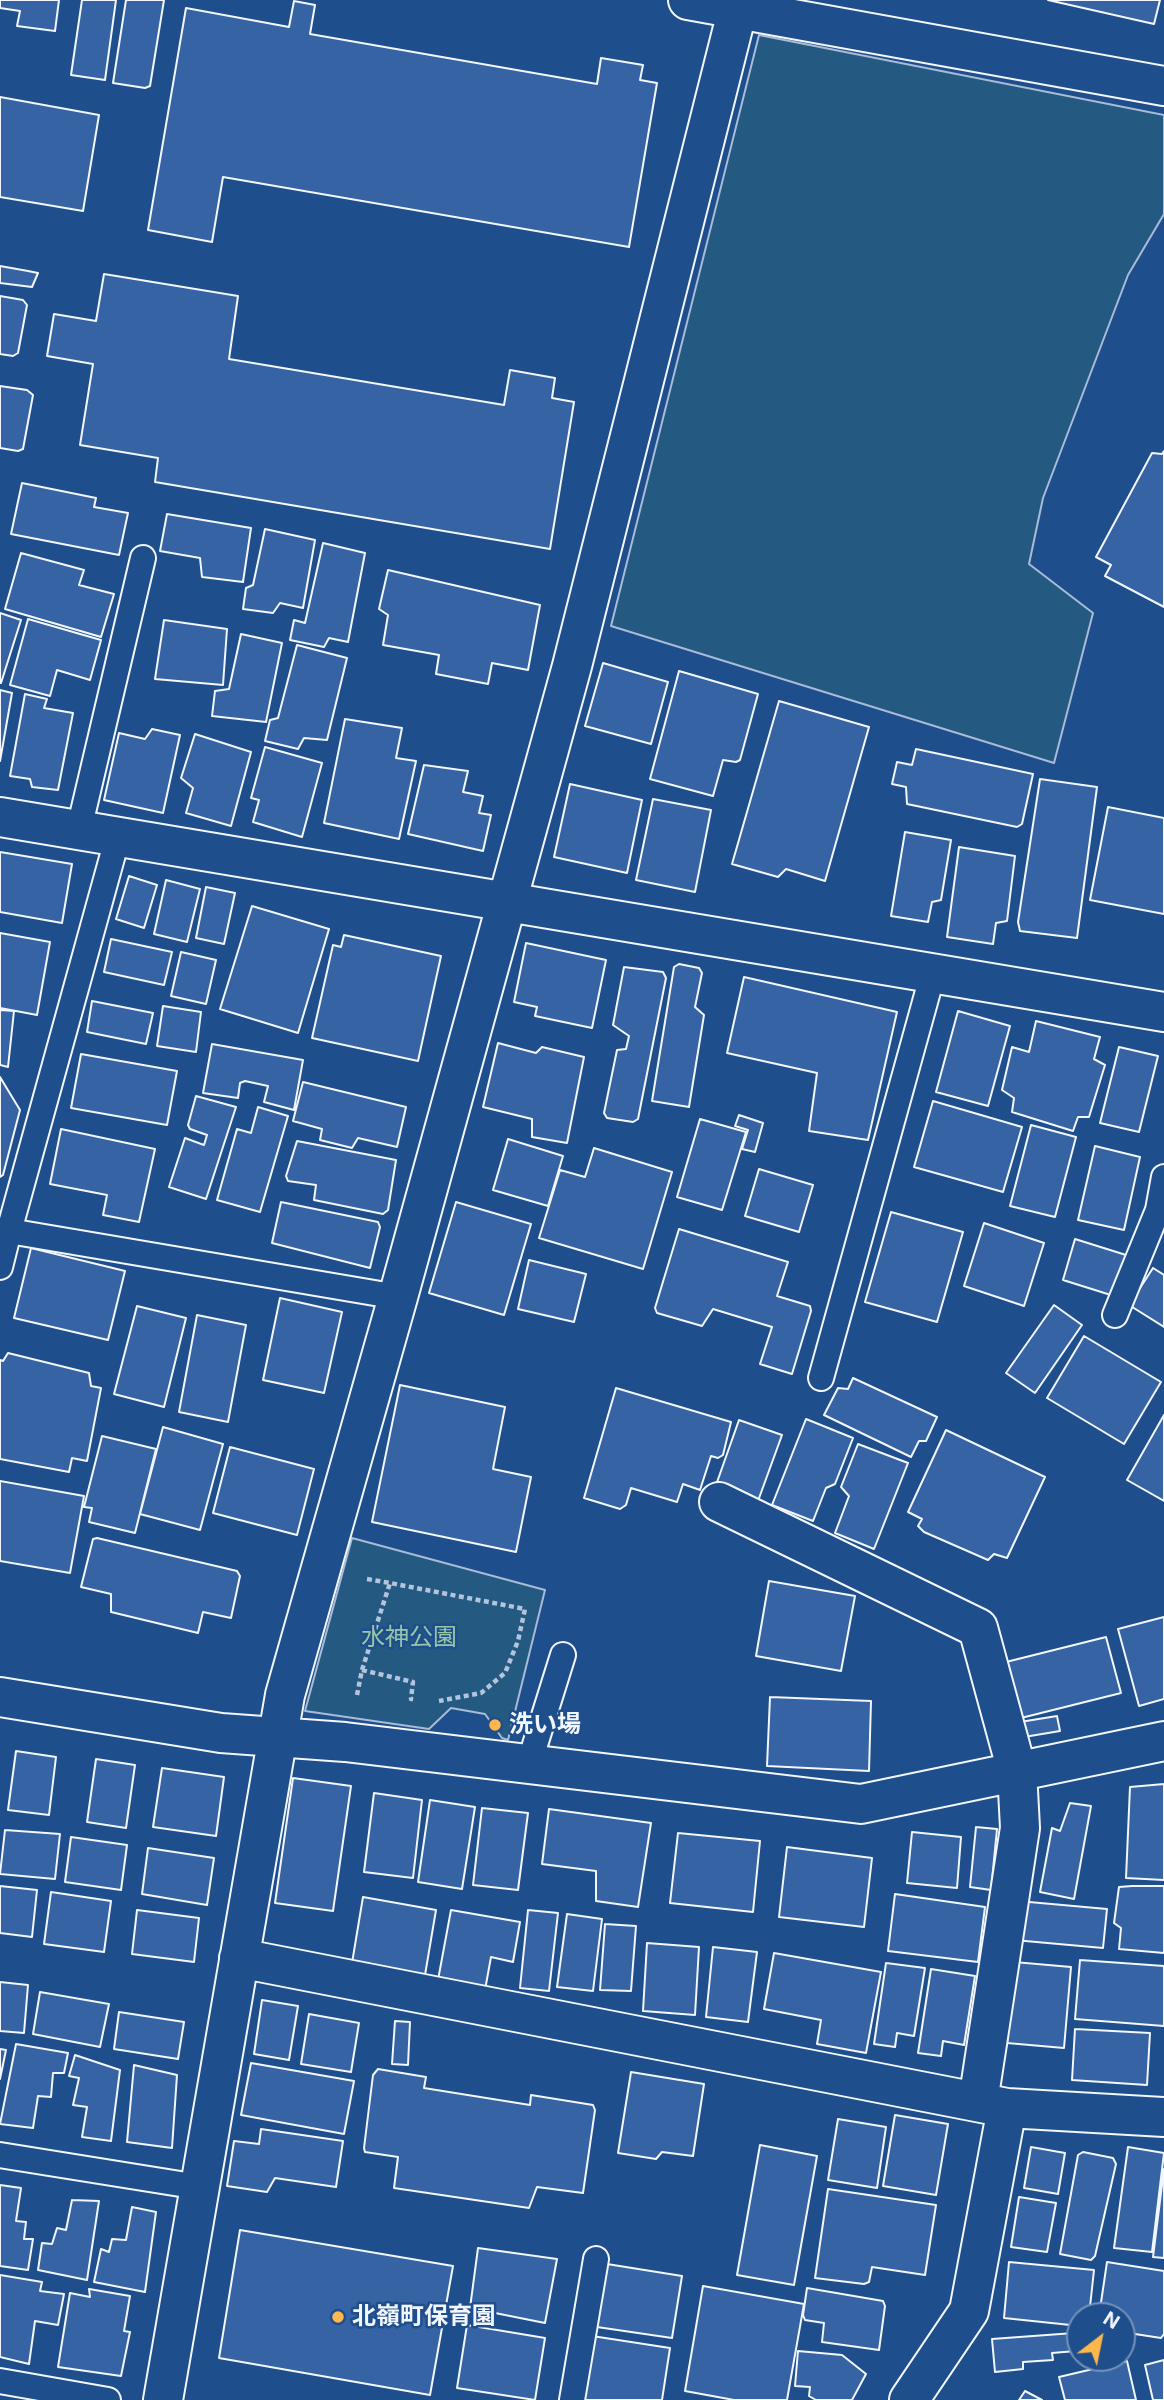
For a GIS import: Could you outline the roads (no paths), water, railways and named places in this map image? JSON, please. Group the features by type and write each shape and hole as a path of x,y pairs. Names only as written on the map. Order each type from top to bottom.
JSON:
{"street":[{"path":"688,0 739,4 1164,86"},
{"path":"163,2400 285,1695 572,666 739,4"},
{"path":"0,817 1164,1012"},
{"path":"719,1502 978,1628 1017,1771 1020,1828 993,2105 969,2311 909,2400"},
{"path":"0,1697 221,1733 278,1736 861,1804 1164,1741"},
{"path":"239,1958 993,2105 1164,2117"}],"lane":[{"path":"79,830 143,558"},
{"path":"0,1268 5,1231 118,836"},
{"path":"821,1378 933,973"},
{"path":"1115,1315 1158,1210 1164,1177"},
{"path":"5,1231 398,1297"},
{"path":"529,1764 563,1655"},
{"path":"0,2155 199,2187"},
{"path":"572,2400 596,2259"},
{"path":"0,2381 108,2400"}],"place":[{"name":"洗い場","path":"495,1725"},
{"name":"北嶺町保育園","path":"338,2317"}],"park label":[{"name":"水神公園","path":"409,1638"}]}
